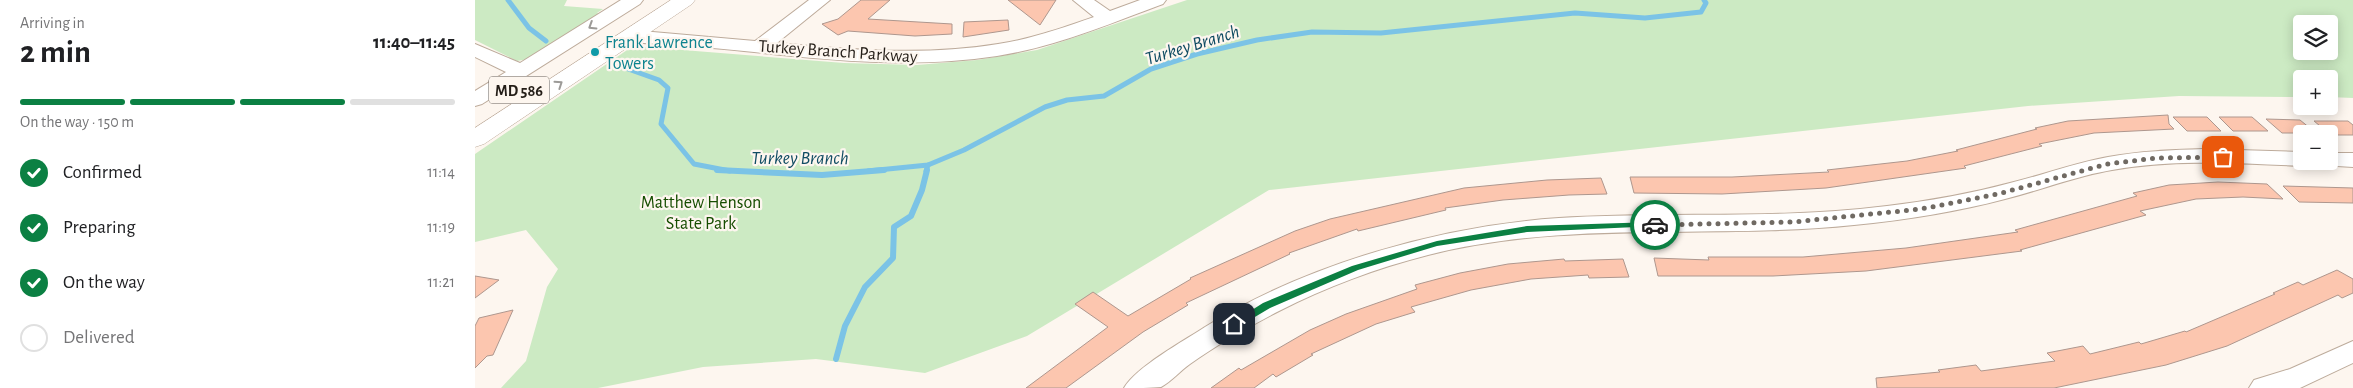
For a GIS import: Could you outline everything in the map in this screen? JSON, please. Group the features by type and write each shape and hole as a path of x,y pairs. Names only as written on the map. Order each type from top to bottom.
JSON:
{"main road":[{"name":"MD 586","path":"475,118 659,0"},
{"name":"MD 586","path":"475,139 685,0"}],"street":[{"path":"475,100 634,0"},
{"path":"759,47 821,0"},
{"path":"1082,0 1107,18"},
{"name":"Turkey Branch Parkway","path":"631,36 890,58 947,56 999,50 1027,44 1157,0"},
{"path":"475,50 521,71"},
{"path":"1139,388 1169,362 1267,306 1355,268 1437,244 1527,229 1793,222 1921,209 1998,194 2107,164 2157,158 2239,156 2293,159"},
{"path":"2338,160 2353,160"},
{"path":"2264,388 2300,377 2353,351"}],"green space":[{"path":"475,0 567,0 564,6 603,9 597,13 605,14 534,58 517,61 475,40"},
{"name":"Matthew Henson State Park","path":"1187,0 2353,0 2353,98 2338,97 2338,70 2293,70 2293,97 2179,96 2028,106 1269,190 1027,336 925,373 816,359 703,367 598,388 501,388 526,361 547,287 558,269 526,230 475,242 475,154 633,46 844,63 917,65 977,60 1037,50"}],"building":[{"path":"861,0 890,0 868,19 952,24 952,34 915,36 848,31 838,35 822,24 838,19"},
{"path":"1008,0 1056,0 1040,25"},
{"path":"1008,20 1009,30 963,37 964,22"},
{"path":"2168,115 2169,124 2174,129 2094,133 2039,144 2042,146 1964,166 1966,168 1826,188 1722,194 1634,193 1630,177 1732,177 1829,172 1827,170 1907,161 1958,151 1956,150 2068,121"},
{"path":"2173,117 2207,117 2221,131 2187,131"},
{"path":"2219,117 2252,117 2268,131 2233,131"},
{"path":"2266,119 2300,120 2306,125 2293,125 2293,133 2282,133"},
{"path":"2314,121 2348,121 2353,125 2353,135 2338,135 2338,125 2319,125"},
{"path":"1601,178 1607,194 1503,200 1445,208 1446,210 1358,231 1357,229 1289,253 1186,303 1188,305 1143,332 1066,388 1026,388 1108,327 1075,304 1093,292 1128,316 1190,278 1295,231 1330,219 1464,188 1547,180"},
{"path":"2218,182 2267,184 2283,199 2243,197 2196,199 2140,211 2146,215 2020,250 2022,251 1866,271 1773,276 1658,276 1654,258 1709,260 1708,257 1803,257 1906,248 2018,232 2015,230 2137,196 2133,193 2169,185"},
{"path":"2283,186 2353,188 2353,203 2299,202"},
{"path":"1564,259 1565,261 1623,259 1629,277 1589,278 1588,275 1531,279 1471,290 1411,307 1415,312 1376,324 1311,354 1313,355 1276,377 1273,374 1254,388 1211,388 1239,368 1241,370 1310,330 1346,314 1417,289 1415,285 1460,273 1508,264"},
{"path":"2337,270 2353,279 2353,293 2342,298 2338,295 2227,346 2166,365 2054,388 1877,388 1876,378 1940,372 1938,370 1976,365 1981,371 2055,361 2047,353 2083,346 2090,354 2139,342 2141,344 2186,332 2275,294 2273,293 2298,282 2303,285"},
{"path":"475,276 499,280 475,298"},
{"path":"513,310 493,355 487,356 475,368 475,326 479,318"}],"waterway":[{"name":"Turkey Branch","path":"508,0 529,28 546,41"},
{"name":"Turkey Branch","path":"928,165 964,150 1045,107 1067,100 1104,96 1151,69 1197,54 1257,40 1312,32 1381,33 1575,13 1645,18 1701,12 1706,3 1704,0"},
{"name":"Turkey Branch","path":"617,65 659,80 668,88 661,124 694,164 727,170"},
{"name":"Turkey Branch","path":"868,171 928,165"},
{"name":"Turkey Branch","path":"926,171 928,165"},
{"name":"Turkey Branch","path":"717,170 727,170"},
{"name":"Turkey Branch","path":"727,170 822,175 884,170"},
{"path":"836,359 845,326 865,287 893,258 894,227 911,216 922,190 927,170"}],"way so far":[{"path":"1655,225 1793,222 1921,209 1998,194 2107,164 2157,158 2223,157"}],"place":[{"name":"Frank Lawrence Towers","path":"595,52"}],"route":[{"path":"1234,324 1267,306 1355,268 1437,244 1527,229 1655,225"}]}
